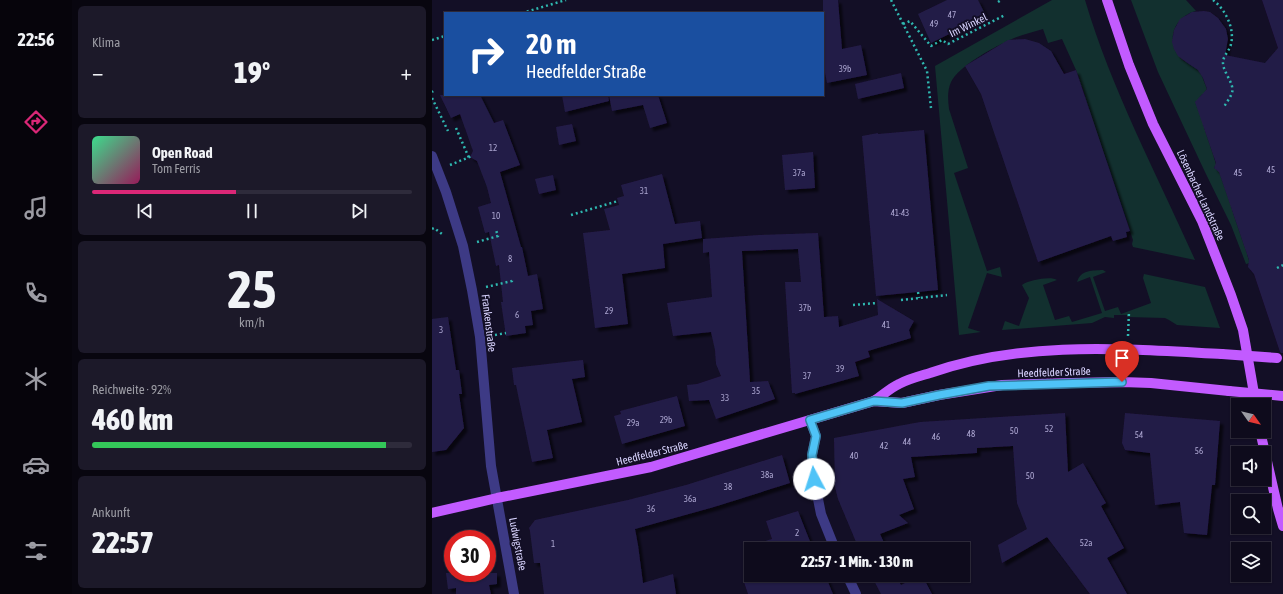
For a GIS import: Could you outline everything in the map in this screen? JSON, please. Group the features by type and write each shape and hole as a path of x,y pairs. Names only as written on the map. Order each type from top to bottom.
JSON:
{"main road":[{"name":"Lösenbacher Landstraße","path":"1106,0 1129,65 1153,124 1202,221 1231,295 1243,330 1255,398"},
{"name":"Heedfelder Straße","path":"432,513 497,498 651,467 874,401 899,384 965,362 992,356 1051,350 1128,350 1280,358"},
{"name":"Heedfelder Straße","path":"874,401 902,403 989,386 1122,382 1151,383 1283,396"},
{"path":"1262,438 1283,526"}],"street":[{"name":"Frankenstraße","path":"432,156 446,192 463,246 472,290 480,337 489,450 497,498"},
{"path":"810,420 816,436 812,455 814,479 821,514 832,542"},
{"name":"Ludwigstraße","path":"497,498 514,594"},
{"path":"850,582 856,594"}],"path":[{"path":"525,12 566,0"},
{"path":"891,0 927,71 931,108"},
{"path":"998,2 1002,0"},
{"path":"1213,0 1222,8 1226,15 1231,32 1231,44 1223,60 1232,94 1224,107"},
{"name":"Im Winkel","path":"903,24 910,21 931,46 942,40 948,44 1005,15"},
{"path":"432,40 444,36"},
{"path":"432,98 448,131"},
{"path":"456,128 470,157 458,162"},
{"path":"571,215 618,201"},
{"path":"463,246 498,236 496,230"},
{"path":"1277,268 1283,266"},
{"path":"472,290 512,281 512,279"},
{"path":"918,292 919,298"},
{"path":"901,300 947,295"},
{"path":"853,305 877,303"},
{"path":"1128,350 1129,311"}],"green space":[{"path":"1052,0 1085,0 1108,67 1195,260 1133,247 1133,240 1076,70 1062,39 1048,43 1043,29 1012,39 976,58 955,76 949,89 949,109 968,168 954,173 987,271 1000,267 1002,277 987,273 968,328 981,332 959,335 935,66"},
{"path":"1131,0 1186,0 1196,11 1183,18 1178,23 1174,30 1173,43 1180,57 1198,69 1207,89 1196,102 1216,164 1214,168 1219,171 1250,263 1246,264 1231,225 1158,72"},
{"path":"1103,270 1106,272 1093,277 1105,311 1118,307 1121,314 1151,303 1143,278 1144,274 1205,287 1220,328 1177,325 1165,318 1127,317 1127,315 1114,315 1114,318 1105,317 1092,323 1002,330 1005,321 1019,326 1029,298 1022,285 1040,279 1050,278 1057,280 1043,285 1055,320 1069,316 1072,322 1102,313 1090,277 1077,282 1083,273"}],"building":[{"path":"823,0 838,0 842,49 861,45 867,75 827,83 824,68"},
{"path":"947,0 978,0 986,16 931,43 918,14"},
{"path":"1262,0 1283,0 1283,353 1280,352 1254,274 1248,267 1249,260 1219,172 1214,168 1216,163 1195,102 1207,89 1198,70 1178,56 1172,42 1174,30 1180,19 1192,12 1210,12 1218,18 1226,29 1228,39 1225,55 1265,63 1278,48"},
{"path":"1025,39 1039,43 1051,51 1064,74 1076,70 1130,231 1126,232 1127,237 1113,241 1111,236 1038,262 981,94 965,66 1008,40"},
{"path":"901,73 904,88 858,99 855,84"},
{"path":"440,95 480,96 494,123 503,120 520,165 500,172 522,247 528,276 537,274 543,309 531,311 533,325 525,326 526,333 506,336 501,302 503,302 499,265 496,266 489,232 485,233 478,207 491,203 487,187 477,161 470,157 473,151 460,114 451,118"},
{"path":"562,96 608,96 609,101 565,112"},
{"path":"609,96 658,96 667,123 650,128 643,105 612,111"},
{"path":"572,124 576,141 559,145 556,127"},
{"path":"924,130 938,290 876,296 862,136 878,133"},
{"path":"813,152 815,188 785,190 782,155"},
{"path":"662,174 675,224 700,221 702,238 663,244 665,268 622,274 628,324 595,328 583,233 610,230 604,209 619,205 617,198 624,196 621,185"},
{"path":"553,175 556,190 539,194 535,179"},
{"path":"818,233 824,317 838,316 839,327 878,315 877,299 914,321 909,330 911,338 868,351 870,357 855,362 859,376 795,394 792,393 785,282 801,282 798,249 742,251 750,382 768,381 775,399 716,419 709,400 689,401 687,385 697,384 721,376 716,364 711,332 673,336 667,303 712,297 709,252 703,253 703,239"},
{"path":"448,317 456,370 459,370 462,394 459,394 464,428 446,450 432,452 432,319"},
{"path":"583,360 585,377 572,379 582,422 547,430 553,458 532,462 516,385 514,385 512,368"},
{"path":"677,396 685,426 622,444 614,416 621,414 620,411"},
{"path":"1065,413 1068,472 1083,463 1106,503 1101,506 1124,548 1107,558 1127,594 1090,594 1047,537 1002,563 998,545 1027,529 1017,503 1013,446 977,448 977,453 911,457 915,477 903,479 914,509 899,515 908,523 880,534 884,542 856,542 838,499 835,487 834,438 920,422"},
{"path":"1125,413 1220,421 1215,485 1212,485 1207,535 1184,533 1180,502 1155,505 1150,453 1125,450 1122,443"},
{"path":"782,455 790,483 714,507 635,529 643,583 673,574 676,594 544,594 540,563 534,563 529,528 535,520 628,500 686,485"},
{"path":"798,511 810,542 762,542 772,539 766,521"},
{"path":"497,573 497,584 489,585 491,594 456,594 456,588 448,589 447,582 496,582"},
{"path":"744,582 828,582 833,594 748,594"},
{"path":"875,582 900,582 901,585 907,582 926,582 932,594 881,594"}],"route":[{"path":"814,479 812,455 816,436 810,420 874,401 902,403 989,386 1122,382"}]}
